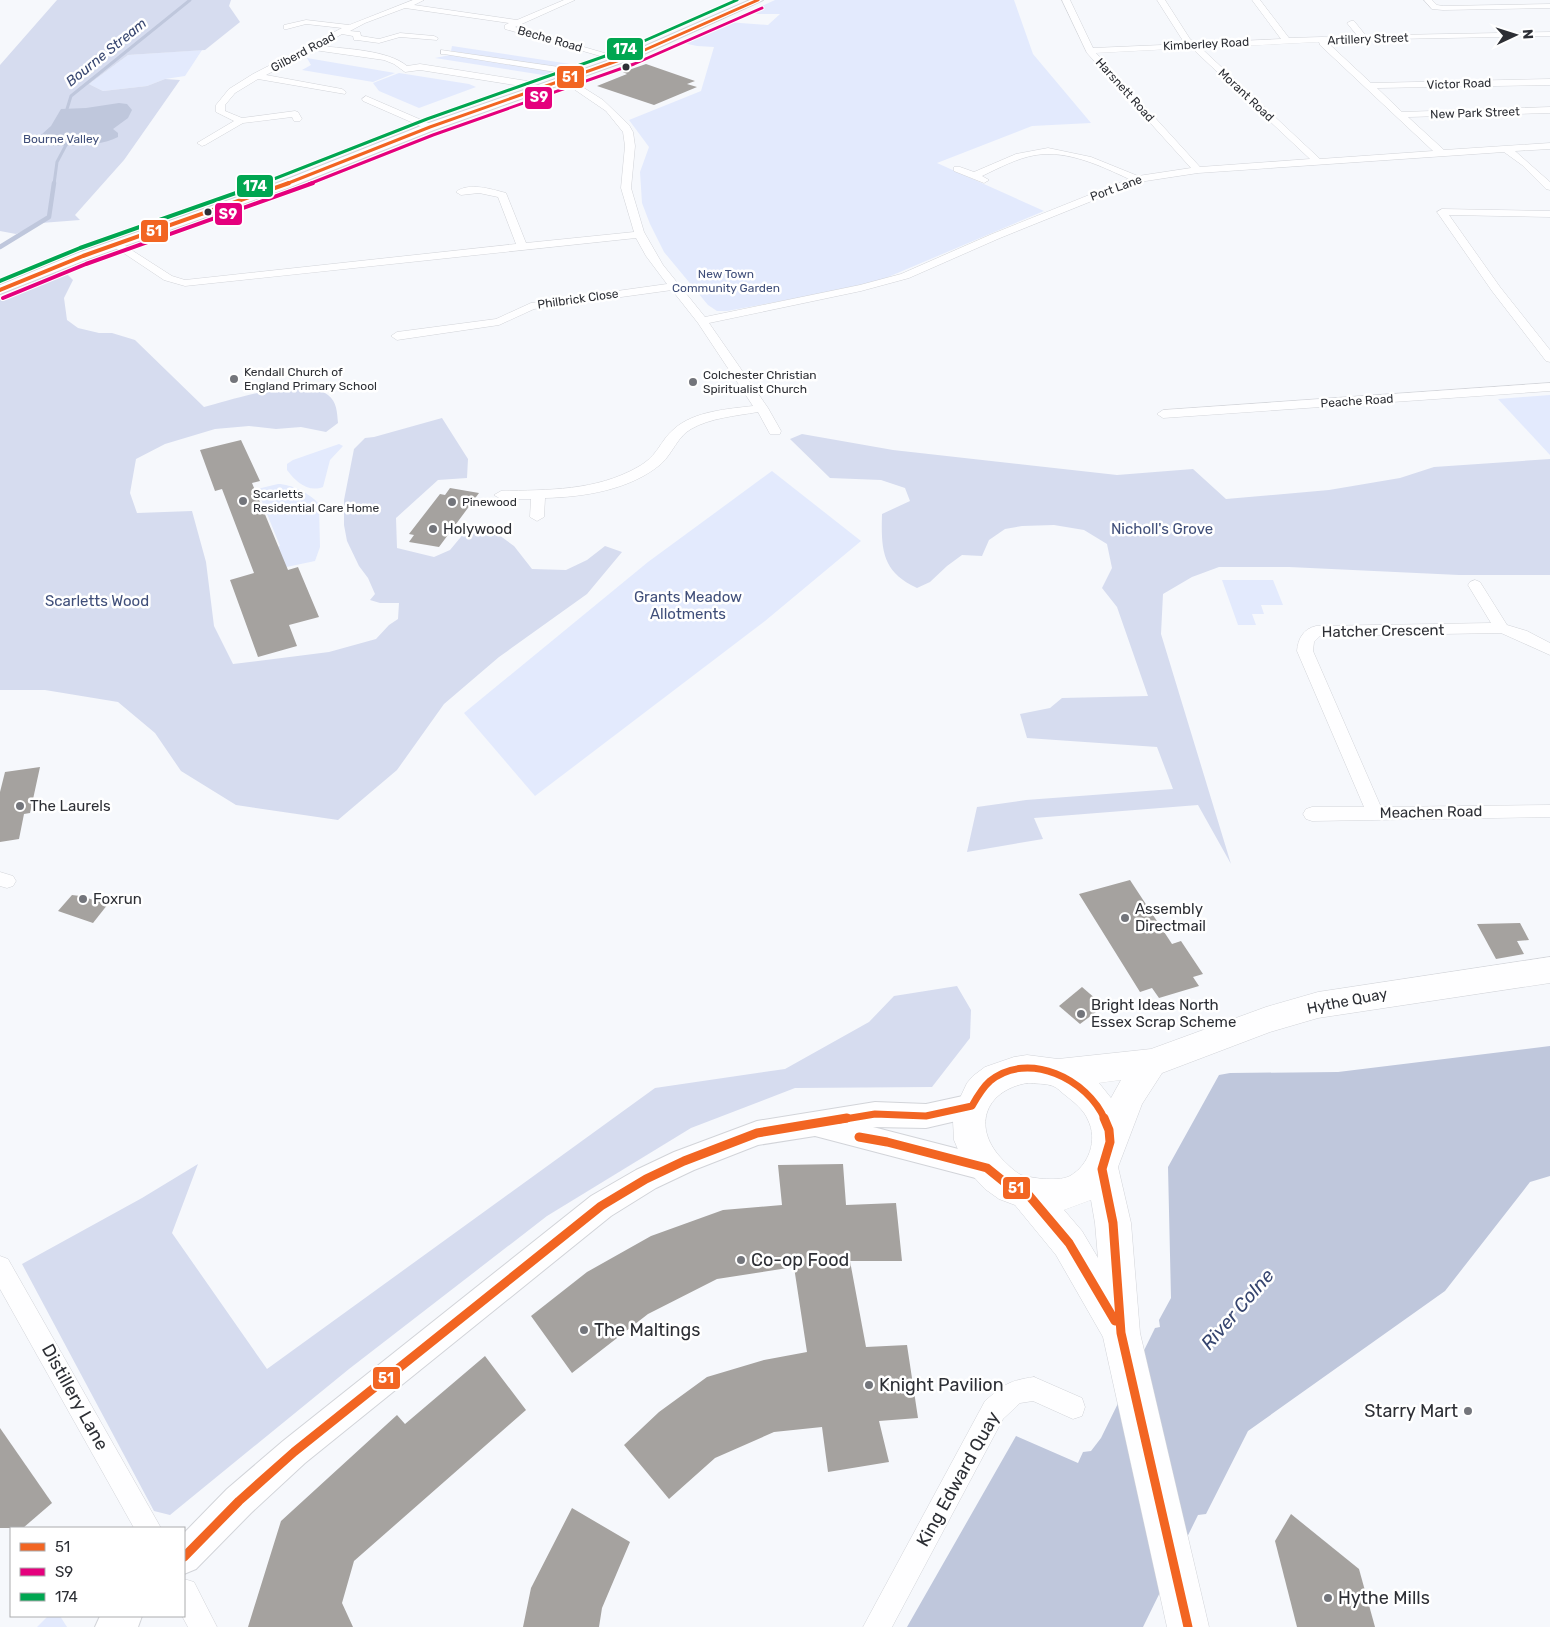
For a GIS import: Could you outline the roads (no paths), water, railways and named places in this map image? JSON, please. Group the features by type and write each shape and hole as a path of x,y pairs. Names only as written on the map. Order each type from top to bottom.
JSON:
{"main road":[{"name":"Hythe Quay","path":"1058,1073 1151,1063 1266,1020 1318,1005 1550,970"},
{"path":"1151,1063 1129,1095 1106,1156 1086,1185 1075,1191 1053,1196 1026,1192 1008,1185 987,1168 974,1148 970,1133 972,1106 982,1088 1011,1071 1028,1069 1058,1073 1084,1089 1100,1108 1109,1130 1106,1156 1121,1333 1188,1627"},
{"path":"1026,1192 1069,1243 1121,1333"}],"street":[{"name":"Gilberd Road","path":"241,121 221,112 220,105 232,91 256,76 376,15 420,0"},
{"name":"Beche Road","path":"570,0 508,27 622,59"},
{"path":"0,290 115,244 284,185 430,127 622,59 666,42 758,0"},
{"name":"Harsnett Road","path":"1066,0 1090,51 1198,170"},
{"name":"Morant Road","path":"1161,0 1187,41 1318,162"},
{"path":"1256,0 1286,40"},
{"path":"1428,0 1438,8 1550,6"},
{"path":"404,6 518,22"},
{"path":"1476,8 1508,35"},
{"path":"287,27 306,22 324,23 357,34 356,38 380,41 400,35 434,38"},
{"path":"1351,24 1365,40"},
{"name":"Artillery Street","path":"1443,154 1323,43 1322,39 1365,40 1550,34"},
{"name":"Kimberley Road","path":"1090,51 1322,39"},
{"path":"313,47 386,58 397,62 405,69 420,67 527,84"},
{"path":"444,52 581,73"},
{"path":"256,76 342,92"},
{"path":"565,79 587,91 620,120 627,129 629,150 626,187 640,234 654,259 702,321 762,408 775,431"},
{"name":"Victor Road","path":"1369,86 1550,82"},
{"path":"366,99 430,127"},
{"name":"New Park Street","path":"1400,115 1550,110"},
{"path":"202,143 241,121 295,114 297,119"},
{"name":"Port Lane","path":"702,321 862,288 905,276 996,236 1137,179 1198,170 1550,146"},
{"path":"1506,149 1537,173 1550,187"},
{"path":"973,176 1028,154 1047,151 1075,155 1137,179"},
{"path":"956,169 987,181"},
{"path":"461,192 479,190 502,195 522,247"},
{"path":"1549,357 1496,289 1442,212 1550,214"},
{"path":"115,244 168,278 185,283 640,234"},
{"name":"Philbrick Close","path":"397,336 499,322 531,306 675,286"},
{"name":"Peache Road","path":"1163,414 1550,387"},
{"path":"500,495 592,490 612,485 654,463 678,432 690,425 714,417 762,408"},
{"path":"537,516 538,494"},
{"path":"1475,585 1502,628"},
{"name":"Hatcher Crescent","path":"1375,813 1305,651 1306,640 1316,631 1502,628 1522,635 1550,650"},
{"name":"Meachen Road","path":"1312,814 1550,811"},
{"path":"185,1556 239,1501 294,1452 601,1206 646,1179 717,1148 757,1134 875,1114 926,1116 972,1106"},
{"path":"816,1125 987,1168"},
{"name":"Distillery Lane","path":"0,1267 147,1527"},
{"name":"King Edward Quay","path":"877,1627 994,1410 1014,1392 1034,1389 1073,1407"},
{"path":"185,1594 203,1627"},
{"path":"114,1627 124,1617"}],"water":[{"path":"119,103 127,104 132,110 128,118 113,129 118,133 118,137 109,141 88,145 31,144 51,126 61,109 86,108"},
{"name":"River Colne","path":"1550,1046 1550,1176 1530,1182 1445,1291 1248,1431 1206,1514 1198,1515 1143,1627 907,1627 1016,1436 1078,1463 1083,1452 1091,1451 1101,1438 1155,1328 1160,1327 1159,1320 1171,1298 1168,1167 1219,1075 1230,1073 1338,1072"}],"waterway":[{"name":"Bourne Stream","path":"67,109 71,96 190,0"},
{"name":"Bourne Stream","path":"54,184 57,162 66,145"},
{"name":"Bourne Stream","path":"0,247 49,217 54,183"}],"place":[{"name":"Kendall Church of England Primary School","path":"234,379"},
{"name":"Colchester Christian Spiritualist Church","path":"693,382"},
{"name":"Scarletts Residential Care Home","path":"243,501"},
{"name":"Pinewood","path":"452,502"},
{"name":"Holywood","path":"433,529"},
{"name":"The Laurels","path":"20,806"},
{"name":"Foxrun","path":"83,899"},
{"name":"Assembly Directmail","path":"1125,918"},
{"name":"Bright Ideas North Essex Scrap Scheme","path":"1081,1014"},
{"name":"Co-op Food","path":"741,1260"},
{"name":"The Maltings","path":"584,1330"},
{"name":"Knight Pavilion","path":"869,1385"},
{"name":"Starry Mart","path":"1468,1411"},
{"name":"Hythe Mills","path":"1328,1598"}],"park label":[{"name":"Bourne Valley","path":"61,139"},
{"name":"New Town Community Garden","path":"726,281"},
{"name":"Nicholl's Grove","path":"1162,529"},
{"name":"Scarletts Wood","path":"97,601"},
{"name":"Grants Meadow Allotments","path":"688,606"}]}
